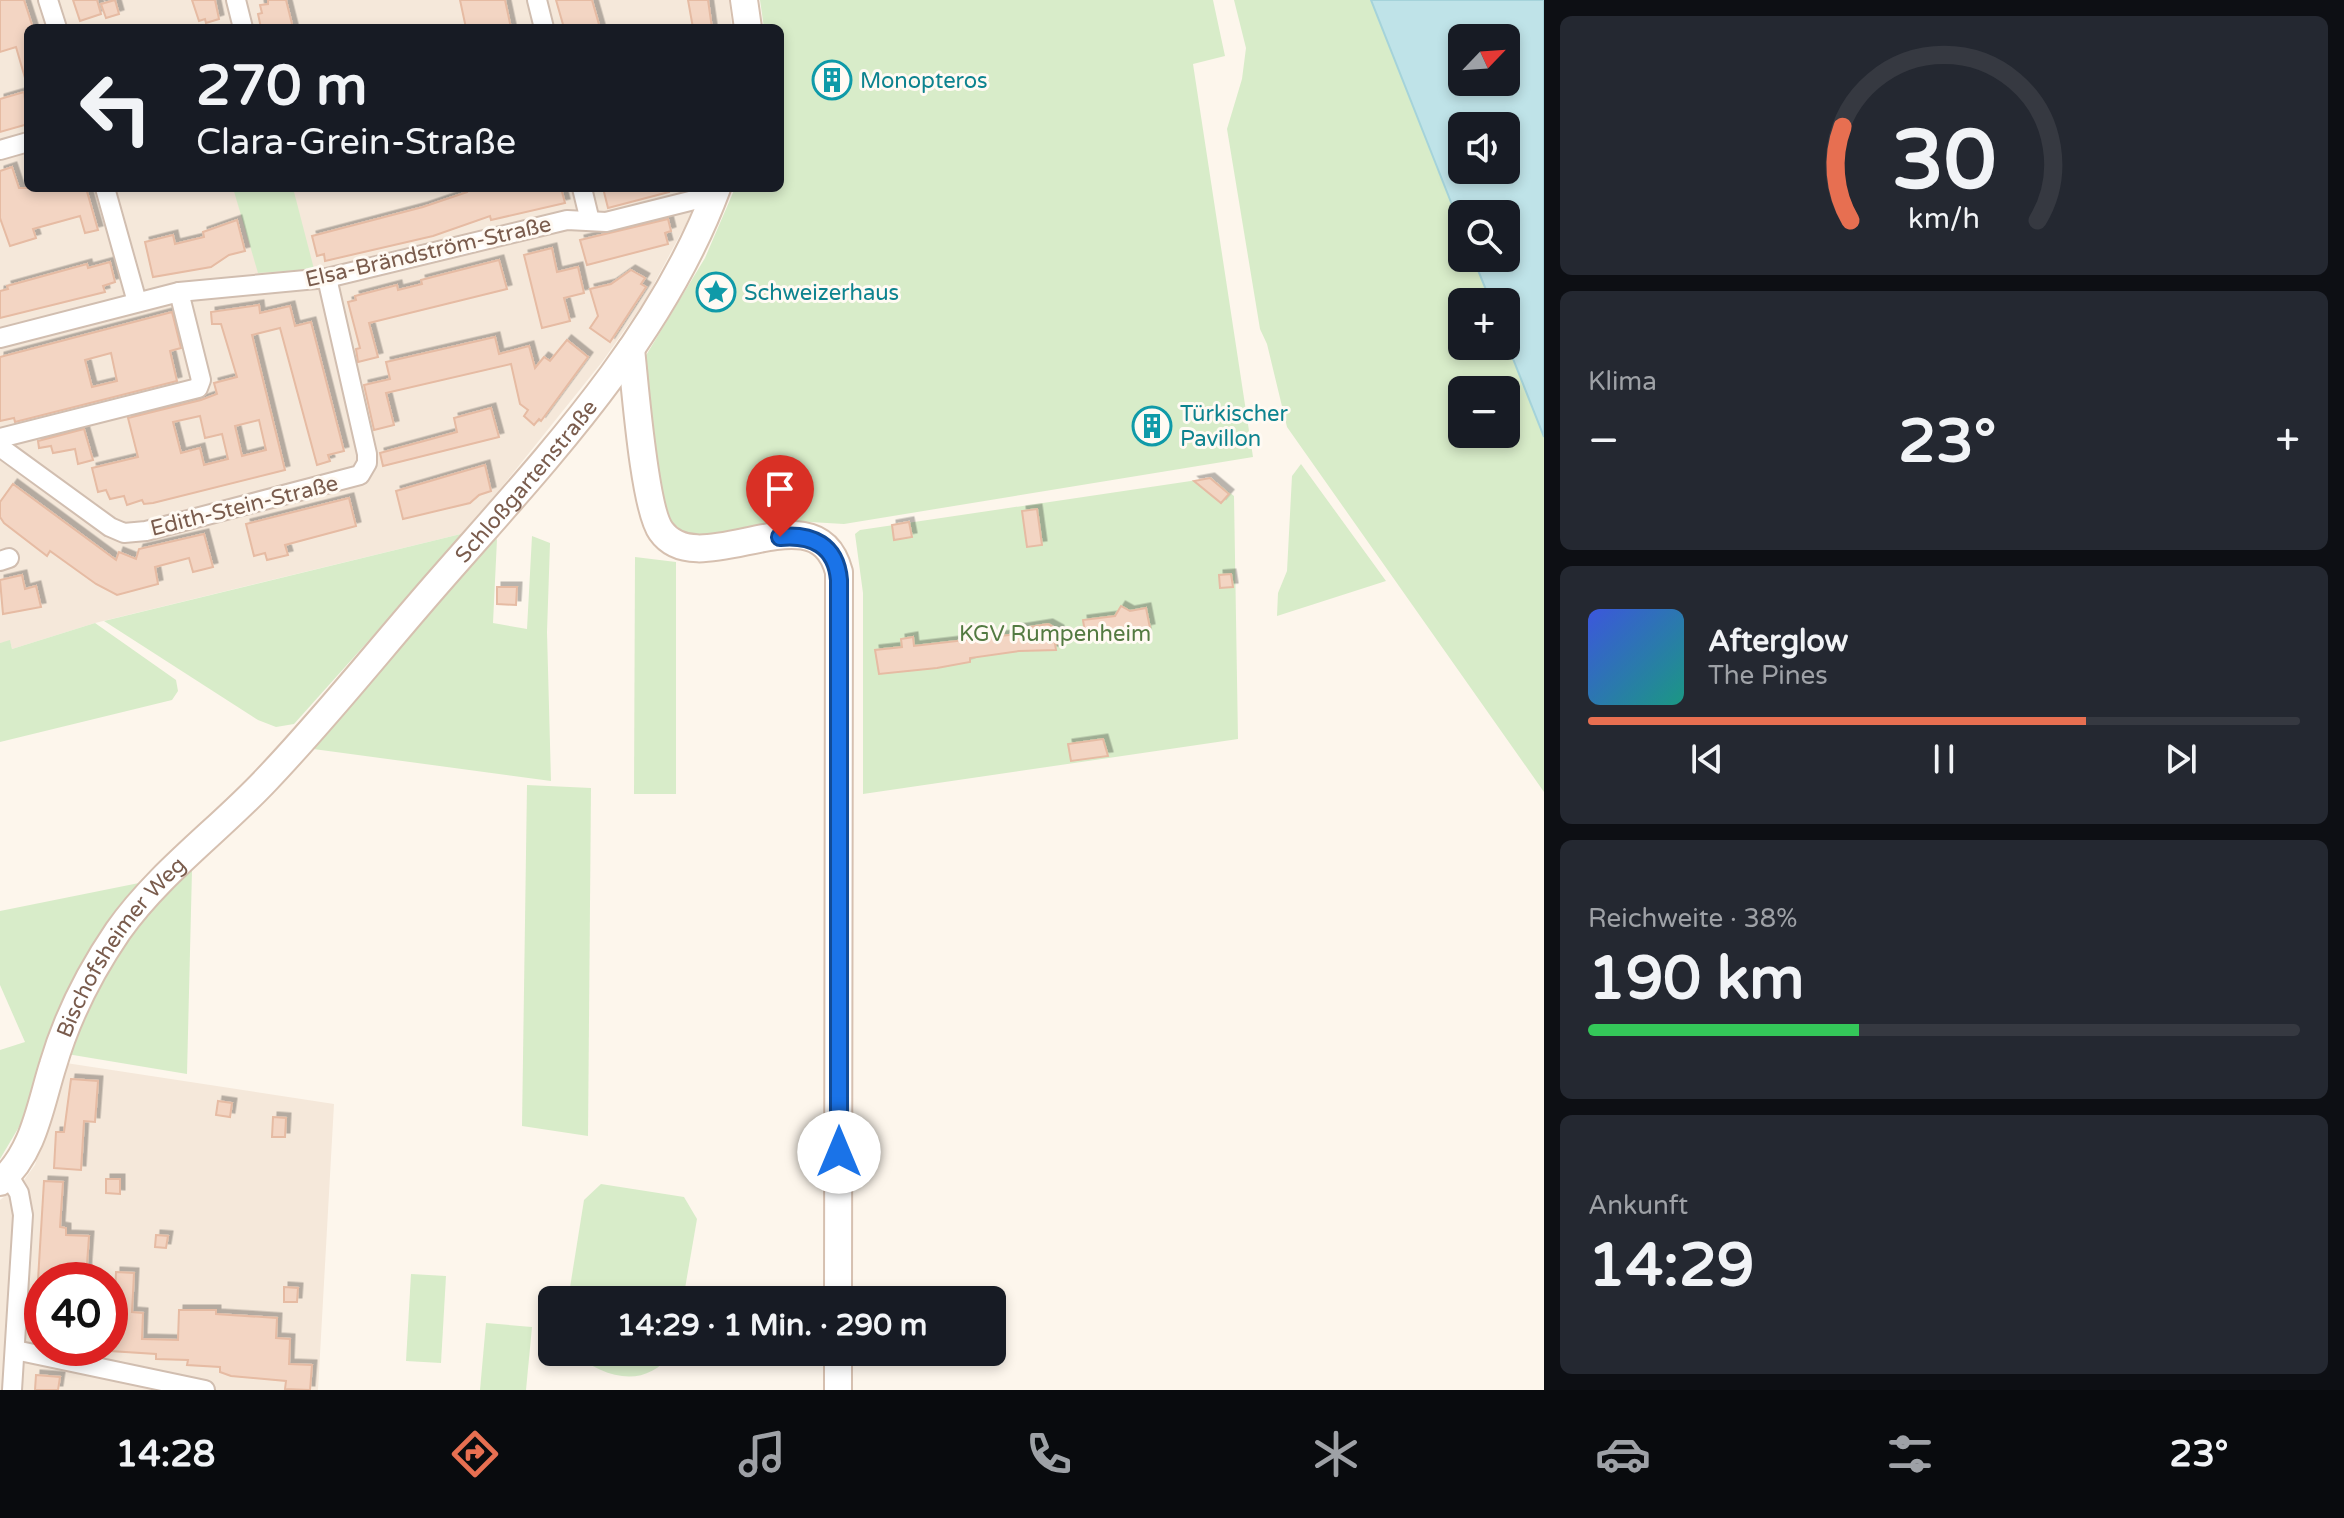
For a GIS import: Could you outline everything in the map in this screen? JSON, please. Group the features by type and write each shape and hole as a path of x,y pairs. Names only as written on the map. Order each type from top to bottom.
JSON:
{"street":[{"path":"48,0 56,24"},
{"path":"236,0 242,24"},
{"path":"537,0 543,24"},
{"path":"744,0 747,24"},
{"path":"0,150 24,143"},
{"path":"106,192 137,302"},
{"path":"583,192 590,221"},
{"name":"Elsa-Brändström-Straße","path":"0,338 179,292 327,278 567,220 606,222 716,192"},
{"name":"Schloßgartenstraße","path":"297,747 522,486 631,349 681,268 716,192"},
{"name":"Edith-Stein-Straße","path":"0,447 110,527 124,533 146,531 360,475 367,463 367,454 327,278"},
{"path":"0,438 198,388 201,380 179,292"},
{"path":"631,349 652,509 666,537 678,544 699,548 780,537 810,537 826,547 839,572 838,1286"},
{"name":"Bischofsheimer Weg","path":"4,1179 30,1141 53,1064 78,999 115,935 155,888 297,747"},
{"path":"4,1179 19,1193 23,1215 12,1390"},
{"path":"15,1350 205,1390"},
{"path":"838,1366 838,1390"}],"shaded area":[{"path":"0,0 729,0 732,24 24,24 24,192 698,192 689,218 645,301 602,362 465,533 95,623 12,649 10,641 0,643"},
{"path":"66,1063 334,1104 318,1390 0,1390 0,1200 21,1184 35,1165"}],"green space":[{"path":"760,0 1213,0 1225,56 1193,64 1253,457 844,524 810,522 697,537 673,526 661,503 645,357 705,258 733,192 784,192 784,24 763,24"},
{"path":"1234,0 1371,0 1450,200 1448,272 1479,272 1485,288 1448,288 1448,360 1514,360 1520,376 1448,376 1448,448 1520,448 1520,376 1544,437 1544,792 1287,427 1267,344 1260,329 1227,129 1242,79 1246,48"},
{"path":"234,192 294,192 314,269 258,273"},
{"path":"1301,464 1386,581 1277,616 1278,593 1287,571 1292,476"},
{"name":"KGV Rumpenheim","path":"1211,478 1234,496 1238,739 863,794 863,593 855,534 860,530"},
{"path":"465,533 294,724 276,727 258,720 104,621"},
{"path":"532,536 550,543 547,632 551,781 306,748 476,550 497,539 493,623 527,629"},
{"path":"635,557 676,562 676,794 634,794"},
{"path":"95,623 176,680 178,691 172,700 0,742 0,643 10,640 12,649"},
{"path":"527,785 591,788 588,1136 522,1126"},
{"path":"192,870 187,1074 67,1054 86,1002 148,907"},
{"path":"139,883 97,939 53,1028 26,1115 0,1159 0,1050 25,1042 0,985 0,911"},
{"path":"601,1184 684,1197 697,1219 685,1286 570,1286 584,1200"},
{"path":"411,1274 446,1276 441,1363 406,1361"},
{"path":"486,1323 532,1327 526,1390 480,1390"},
{"path":"593,1366 659,1366 638,1376 612,1374"}],"water":[{"path":"1371,0 1544,0 1544,437 1514,360 1520,360 1520,288 1485,288 1479,272 1520,272 1520,200 1450,200"}],"building":[{"path":"0,0 24,0 32,24 24,24 24,75 16,47 0,52"},
{"path":"73,0 97,0 101,14 80,21"},
{"path":"115,0 119,14 106,18 101,4"},
{"path":"192,0 215,0 219,19 206,23 205,19 199,21"},
{"path":"268,0 286,0 292,24 260,24 260,5 268,4"},
{"path":"460,0 505,0 510,24 465,24"},
{"path":"556,0 592,0 599,24 563,24"},
{"path":"688,0 708,0 711,24 692,24"},
{"name":"Monopteros","path":"827,75 837,75 837,85 827,85"},
{"path":"24,92 24,125 0,132 0,99"},
{"path":"12,167 19,188 24,188 24,192 87,192 98,230 85,233 80,216 33,229 36,238 10,246 0,218 0,171"},
{"path":"467,192 562,192 565,203 491,220 490,216 433,236 325,261 324,254 317,256 312,236 423,207"},
{"path":"604,192 669,192 608,208"},
{"path":"668,219 671,231 665,233 668,244 587,265 580,240"},
{"path":"237,220 245,251 229,255 211,267 153,277 145,242 173,235 175,244 204,237 203,232"},
{"path":"552,248 557,272 578,267 584,293 564,298 570,321 542,328 524,255"},
{"path":"499,260 507,289 369,323 378,357 358,362 356,349 360,348 348,302 356,300 355,296 397,285 398,290 422,284 421,280"},
{"path":"110,262 115,282 103,286 105,292 0,318 0,291 8,289 7,286 87,264 88,268"},
{"path":"631,270 645,278 641,284 646,287 610,342 590,328 598,316 590,289 611,284"},
{"path":"259,305 260,313 290,306 295,326 311,322 344,451 328,455 330,461 317,465 280,328 252,335 285,470 153,503 144,504 142,500 127,505 124,496 110,499 106,490 98,492 92,468 138,457 128,418 217,394 214,383 237,377 221,324 212,324 211,312","holes":["200,416 205,438 222,434 228,459 204,465 200,448 181,453 173,422","259,420 266,450 242,456 235,426"]},
{"path":"172,312 181,348 170,351 177,381 15,422 14,418 0,421 0,357","holes":["111,353 117,381 92,387 85,360"]},
{"path":"495,337 499,354 529,346 535,368 544,357 550,361 567,340 588,357 541,421 539,419 534,425 524,416 528,410 520,404 511,364 386,393 394,425 374,430 364,385 390,379 386,362"},
{"path":"491,408 499,437 383,466 380,453 457,432 454,418"},
{"path":"84,429 93,460 78,464 75,449 53,453 51,446 39,448 38,441"},
{"path":"485,465 491,491 479,495 470,503 403,519 396,491"},
{"path":"1210,478 1229,494 1221,503 1194,481"},
{"path":"13,484 116,560 119,552 136,559 139,549 204,534 213,567 193,572 189,558 155,567 158,584 117,595 50,551 47,556 4,523 0,517 0,502"},
{"path":"349,498 356,526 285,545 288,555 267,560 265,553 254,556 246,524"},
{"path":"1037,509 1042,545 1027,547 1022,511"},
{"path":"909,522 912,537 894,540 892,525"},
{"path":"1231,574 1233,587 1220,588 1219,575"},
{"path":"22,575 25,589 36,586 41,607 3,614 0,580"},
{"path":"497,587 517,587 516,605 497,604"},
{"path":"1121,606 1130,611 1146,608 1150,628 1145,629 1146,633 1107,639 1105,630 1085,633 1083,620 1115,616"},
{"path":"1048,624 1059,630 1061,643 1055,644 1056,650 1019,651 970,658 970,662 937,668 879,674 875,650 902,647 901,639 913,637 914,646 1017,634 1016,629"},
{"path":"1103,739 1108,756 1071,761 1068,744"},
{"path":"71,1079 98,1081 95,1122 84,1121 81,1170 54,1168 56,1132 64,1132"},
{"path":"218,1101 232,1103 230,1117 216,1115"},
{"path":"273,1117 286,1118 285,1137 272,1137"},
{"path":"106,1179 120,1179 120,1194 106,1193"},
{"path":"44,1181 63,1182 60,1227 66,1228 66,1235 89,1236 87,1262 39,1262"},
{"path":"156,1235 168,1236 166,1248 155,1247"},
{"path":"128,1273 134,1273 132,1312 143,1313 142,1339 178,1340 179,1310 216,1310 216,1314 277,1318 276,1338 290,1339 289,1364 312,1365 310,1390 285,1389 286,1381 231,1376 220,1372 220,1367 187,1365 188,1360 156,1359 156,1354 128,1352"},
{"path":"284,1287 298,1288 297,1302 284,1302"},
{"path":"36,1375 60,1377 58,1390 35,1390"}],"place":[{"name":"Monopteros","path":"832,80"},
{"name":"Schweizerhaus","path":"716,292"},
{"name":"Türkischer Pavillon","path":"1152,426"}],"route":[{"path":"780,537 798,535 822,543 839,572 839,1152"}]}
